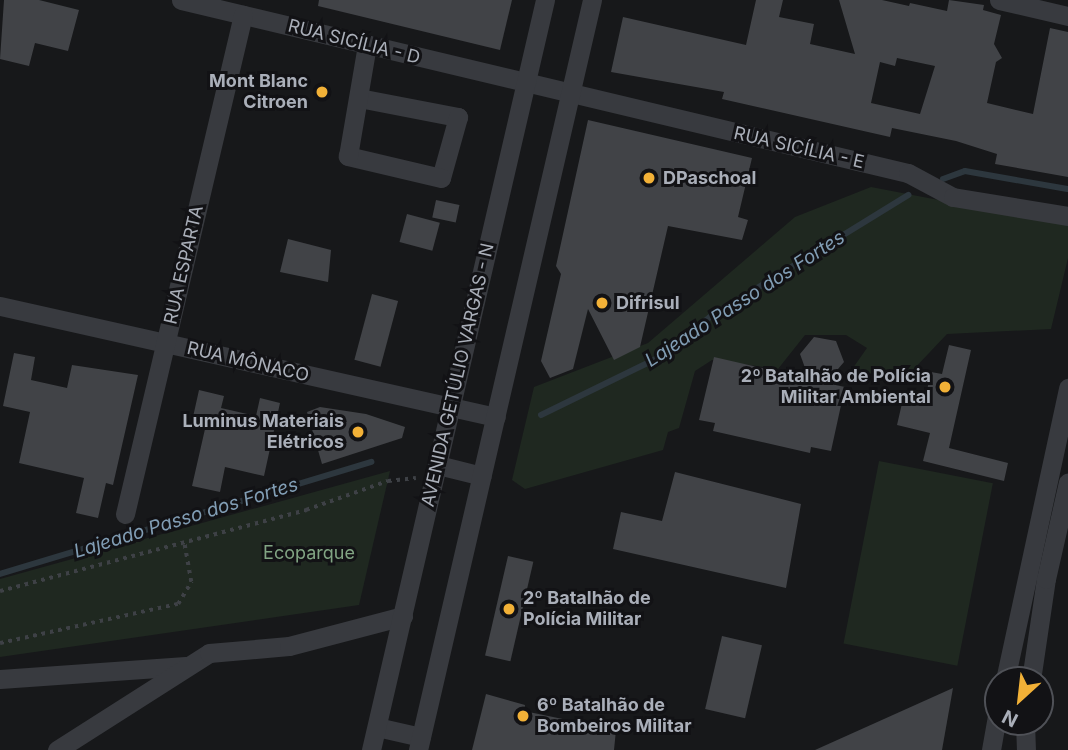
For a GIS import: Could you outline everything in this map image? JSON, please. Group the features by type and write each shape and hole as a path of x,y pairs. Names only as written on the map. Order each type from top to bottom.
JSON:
{"street":[{"name":"RUA SICÍLIA - D","path":"181,0 526,84"},
{"name":"AVENIDA GETÚLIO VARGAS - N","path":"371,750 545,0"},
{"path":"377,727 420,744 592,0"},
{"path":"999,0 1068,16"},
{"name":"RUA ESPARTA","path":"125,514 243,15"},
{"path":"359,98 458,117 441,178 348,156 367,45"},
{"name":"RUA SICÍLIA - E","path":"526,84 908,173 953,197 1068,216"},
{"name":"RUA MÔNACO","path":"0,306 496,417"},
{"path":"1008,666 1064,427 1068,388"},
{"path":"436,470 482,476"},
{"path":"1033,666 1068,482"},
{"path":"1019,614 1040,620"},
{"path":"57,750 209,653 289,646 403,616"},
{"path":"0,679 187,666"}],"path":[{"path":"0,591 306,510 388,481 436,470"},
{"path":"0,643 178,604 191,582 184,543"}],"green space":[{"path":"871,187 1068,225 1068,258 1051,329 947,334 912,371 848,375 867,348 846,335 805,335 778,369 712,360 695,371 679,428 668,432 663,450 525,489 512,480 534,387 648,343 795,217"},
{"path":"879,461 993,483 957,666 844,644"},
{"name":"Ecoparque","path":"390,471 359,605 0,657 0,579"}],"building":[{"path":"4,0 39,0 79,10 68,51 35,43 29,66 0,59"},
{"path":"319,0 512,0 500,50 318,6"},
{"path":"756,0 783,0 779,17 814,24 810,44 855,54 839,0 882,0 947,11 949,0 984,5 983,10 1001,15 994,44 1002,58 996,62 987,103 1033,114 1050,28 1068,32 1068,177 995,164 997,154 956,141 892,128 890,137 722,99 724,92 611,72 623,17 746,45","holes":["897,58 935,66 920,114 871,103 880,62 895,66"]},
{"path":"588,120 752,158 738,217 748,220 742,240 668,226 640,347 614,360 588,309 573,369 550,378 541,361 561,274 556,266"},
{"path":"436,200 459,205 456,223 432,218"},
{"path":"407,214 440,223 432,251 399,242"},
{"path":"288,239 331,250 328,282 280,272"},
{"path":"372,294 398,301 380,367 354,360"},
{"path":"814,337 836,341 844,362 826,383 845,387 831,451 811,447 810,453 713,431 715,423 699,420 714,357 809,379 800,354"},
{"name":"2º Batalhão de Polícia Militar Ambiental","path":"949,345 971,350 949,448 1008,463 1004,481 923,461 930,433 897,425 903,399 924,404 931,372 942,374"},
{"path":"14,353 35,357 31,380 67,388 72,365 138,375 113,485 106,483 98,518 76,513 84,478 19,463 30,412 3,406"},
{"path":"199,390 224,396 221,408 256,416 260,398 280,403 264,476 225,467 220,492 192,486 205,429 191,426"},
{"name":"Luminus Materiais Elétricos","path":"320,407 366,414 405,427 402,438 322,464 307,412"},
{"path":"675,472 801,504 786,588 613,549 621,512 662,521"},
{"name":"2º Batalhão de Polícia Militar","path":"508,556 533,562 510,661 485,655"},
{"path":"722,636 762,645 745,718 705,709"},
{"path":"953,688 942,750 815,750"},
{"path":"486,694 525,705 524,711 616,730 614,750 472,750"}],"waterway":[{"name":"Lajeado Passo dos Fortes","path":"943,179 965,171 1067,189"},
{"name":"Lajeado Passo dos Fortes","path":"541,415 662,356 710,317 908,195"},
{"name":"Lajeado Passo dos Fortes","path":"0,574 372,462"}],"place":[{"name":"Mont Blanc Citroen","path":"322,92"},
{"name":"DPaschoal","path":"649,178"},
{"name":"Difrisul","path":"602,303"},
{"name":"2º Batalhão de Polícia Militar Ambiental","path":"945,387"},
{"name":"Luminus Materiais Elétricos","path":"358,432"},
{"name":"2º Batalhão de Polícia Militar","path":"509,609"},
{"name":"6º Batalhão de Bombeiros Militar","path":"523,716"}]}
